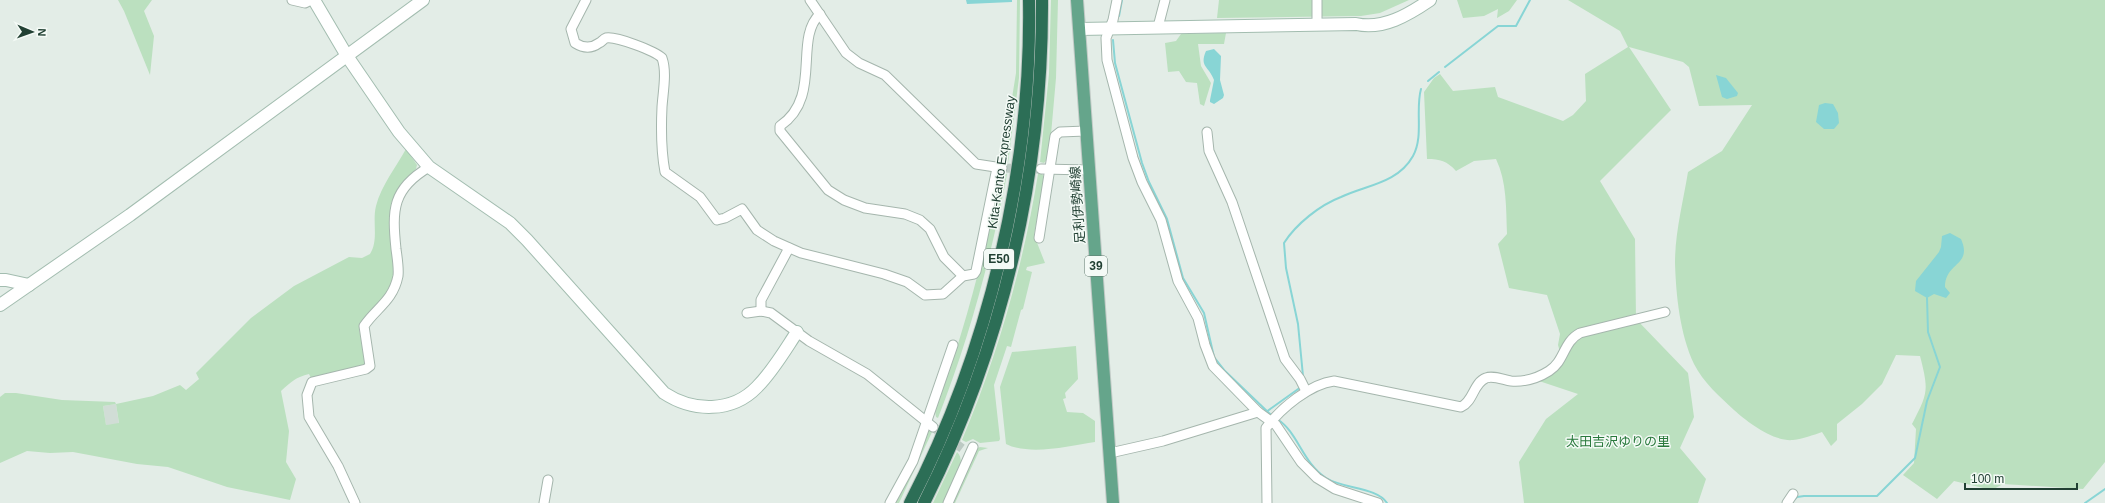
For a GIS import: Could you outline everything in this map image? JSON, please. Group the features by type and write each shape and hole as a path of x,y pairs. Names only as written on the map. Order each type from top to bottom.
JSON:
{"highway":[{"name":"Kita-Kanto Expressway","path":"910,503 931,460 957,394 973,350 994,279 1012,199 1021,133 1028,52 1029,0"},
{"name":"Kita-Kanto Expressway","path":"924,503 945,458 973,390 996,320 1018,237 1035,126 1041,51 1042,0"}],"main road":[{"name":"足利伊勢崎線","path":"1077,0 1113,503"}],"street":[{"path":"292,0 305,3 313,0 347,56 399,132 428,167 510,223 527,240 657,387 682,404 715,408 740,400 762,382 797,332"},
{"path":"0,305 130,215 424,0"},
{"path":"586,0 571,29 575,43 587,48 599,44 605,38 611,38 636,45 659,55 662,58 664,67 662,110 663,160 667,175 700,197 717,220 725,218 742,209 757,230 789,248 838,264 884,274 907,282 921,293 931,296 943,294 963,276 974,274 976,271 1000,168 976,164 885,75 859,63 846,53 810,0"},
{"path":"1117,0 1113,20 1108,29 1106,38 1107,60 1132,153 1142,182 1161,220 1178,281 1198,318 1205,345 1213,366 1258,412 1280,429 1301,462 1317,478 1335,489 1378,503"},
{"path":"1158,27 1165,0"},
{"path":"1317,0 1317,19"},
{"path":"1080,29 1356,24 1368,27 1400,18 1430,0"},
{"path":"820,14 807,42 806,78 797,110 794,116 780,126 780,132 828,190 834,195 865,208 905,214 926,224 944,257 963,276"},
{"path":"1039,238 1056,134 1086,131"},
{"path":"1206,132 1209,151 1232,202 1285,359 1300,379 1306,391"},
{"path":"355,503 338,466 309,417 307,395 312,382 366,369 370,366 364,326 384,305 393,291 398,276 393,222 396,203 408,182 428,167"},
{"path":"1041,169 1089,170"},
{"path":"760,311 761,300 789,248"},
{"path":"0,280 29,285"},
{"path":"747,313 760,311 771,313 822,349 867,374 930,424"},
{"path":"1267,503 1266,428 1271,421 1306,391 1326,382 1334,381 1461,407 1467,404 1478,383 1489,377 1518,381 1544,374 1558,362 1569,341 1580,334 1665,312"},
{"path":"890,503 913,461 930,424 954,345"},
{"path":"1110,454 1163,441 1258,412"},
{"path":"948,503 968,450"},
{"path":"544,503 548,480"},
{"path":"1787,503 1793,494"}],"shaded area":[{"path":"116,404 119,424 106,425 103,406"}],"green space":[{"path":"118,0 152,0 144,11 154,36 150,75 124,11"},
{"path":"1017,0 1020,0 1019,78 1008,163 1002,160 1016,73"},
{"path":"1051,0 1058,0 1056,78 1049,157 1044,163 1040,162 1049,74"},
{"path":"1219,0 1409,0 1380,13 1361,16 1217,18"},
{"path":"1457,0 1517,0 1509,11 1497,18 1498,9 1484,16 1463,18"},
{"name":"太田吉沢ゆりの里","path":"1568,0 2105,0 2105,462 2083,489 2003,484 1992,490 1954,481 1937,499 1903,475 1914,463 1916,429 1912,424 1924,398 1926,385 1920,356 1896,355 1882,384 1862,404 1837,424 1837,440 1831,446 1822,432 1793,440 1786,440 1769,435 1734,410 1707,383 1698,371 1689,352 1682,328 1676,288 1675,252 1688,172 1722,151 1752,105 1699,106 1689,67 1683,62 1629,47 1671,110 1600,181 1635,239 1636,319 1688,373 1694,417 1680,448 1706,479 1698,503 1524,503 1519,462 1546,419 1578,394 1539,381 1560,352 1558,345 1560,334 1547,295 1509,288 1498,244 1507,234 1504,186 1500,168 1496,159 1474,161 1456,171 1443,161 1427,159 1424,92 1434,78 1440,74 1453,91 1495,87 1498,97 1563,121 1573,115 1586,101 1585,74 1628,47 1620,31"},
{"path":"1226,33 1224,44 1198,44 1201,66 1211,83 1204,106 1200,104 1197,83 1186,82 1179,71 1168,72 1165,43 1176,41 1181,34"},
{"path":"406,149 417,165 416,169 399,188 391,203 390,218 396,276 384,305 362,323 359,328 365,364 312,380 309,374 304,375 294,380 281,391 289,431 286,462 296,479 290,500 227,487 168,467 137,464 73,452 50,453 27,451 0,463 0,397 5,393 16,393 62,400 115,402 116,404 153,396 180,385 186,390 199,379 196,373 251,318 294,286 349,257 362,258 370,254 373,249 375,237 375,212 378,199 385,184","holes":["116,404 119,423 106,425 103,406"]},
{"path":"1004,173 1007,174 1001,205 978,298 960,358 938,418 936,417 935,411 964,324 980,265 1000,175"},
{"path":"1038,174 1042,174 1045,178 1034,235 1045,263 1027,267 1026,270 1032,272 1023,309 1021,310 1011,347 1007,346 994,385 1000,439 999,441 980,443 973,439 966,442 962,440 987,376 1008,310 1025,242"},
{"path":"1076,346 1078,379 1065,393 1066,398 1063,399 1067,412 1083,413 1095,421 1095,442 1062,448 1038,450 1016,448 1006,444 1000,387 1012,352"},
{"path":"929,428 932,432 899,503 893,503"},
{"path":"980,447 988,448 979,451 955,503 950,503 975,449"},
{"path":"957,452 961,463 960,470 954,484 944,503 933,503"}],"water":[{"path":"966,0 1012,0 1012,2 967,4"},
{"path":"1214,49 1221,56 1220,80 1224,95 1223,98 1214,104 1210,102 1210,100 1214,80 1204,64 1204,56 1206,51"},
{"path":"1716,75 1726,78 1738,93 1737,96 1727,99 1722,97"},
{"path":"1825,103 1833,104 1838,113 1839,123 1834,129 1824,129 1816,122 1819,105"},
{"path":"1950,233 1961,239 1964,254 1946,279 1945,287 1950,293 1946,298 1934,294 1927,298 1915,291 1916,281 1939,252 1942,236"}],"waterway":[{"path":"1119,16 1122,0"},
{"path":"1445,67 1498,26 1516,26 1530,0"},
{"path":"1113,40 1115,63 1142,163 1149,182 1167,219 1183,278 1204,313 1214,357 1225,371 1272,416"},
{"path":"1428,81 1439,72"},
{"path":"1303,376 1298,324 1286,268 1284,243 1295,229 1317,210 1333,200 1390,178 1407,165 1413,156 1418,140 1419,97 1421,89"},
{"path":"1792,502 1797,497 1804,496 1877,496 1915,458 1927,401 1940,367 1928,332 1927,298"},
{"path":"1266,412 1301,387"},
{"path":"1277,419 1290,431 1311,464 1326,478 1333,482 1376,494 1387,503"},
{"path":"2085,503 2105,489"}],"tunnel":[{"path":"1002,168 1041,169"},
{"path":"933,427 963,449"}]}
